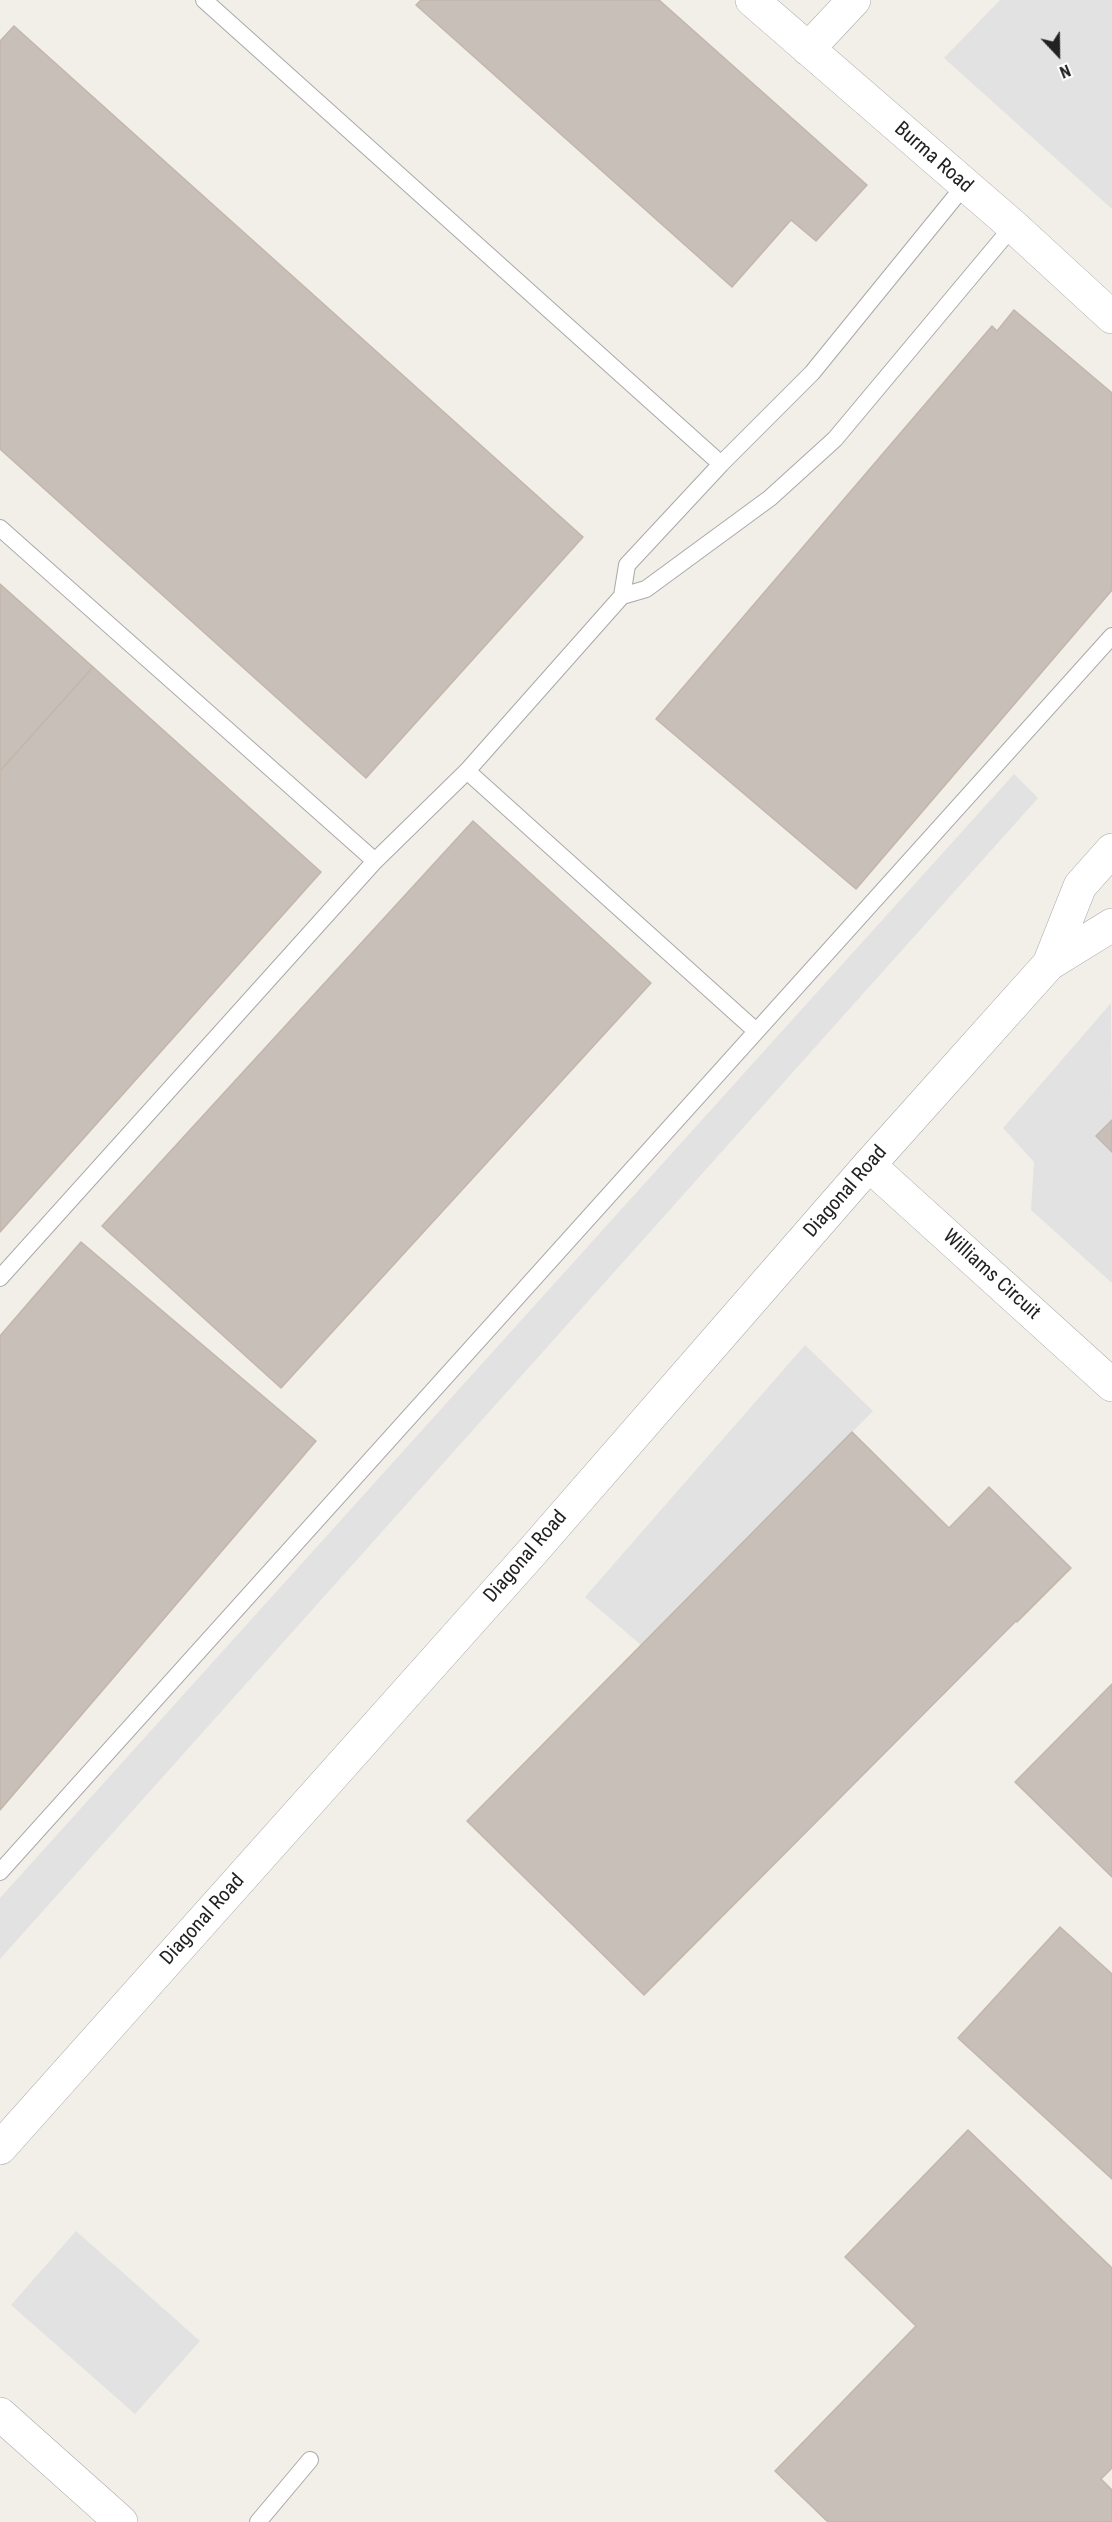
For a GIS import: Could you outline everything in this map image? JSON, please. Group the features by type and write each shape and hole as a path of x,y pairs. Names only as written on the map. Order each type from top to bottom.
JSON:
{"street":[{"name":"Burma Road","path":"752,0 964,186 1013,226 1112,317"},
{"path":"808,49 854,0"},
{"name":"Diagonal Road","path":"1049,964 1080,886 1112,850"},
{"name":"Diagonal Road","path":"0,2148 532,1552 869,1165 1049,964 1112,925"},
{"name":"Williams Circuit","path":"869,1165 1112,1385"},
{"path":"0,2414 121,2522"}],"lane":[{"path":"204,0 721,464"},
{"path":"622,596 627,565 721,464 812,373 964,186"},
{"path":"0,1278 375,861 467,771 622,596 646,589 770,498 835,439 1013,226"},
{"path":"0,528 375,861"},
{"path":"0,1872 1112,636"},
{"path":"467,771 756,1031"},
{"path":"258,2522 310,2460"}],"shaded area":[{"path":"1000,0 1112,0 1112,209 944,58"},
{"path":"1014,774 1038,798 0,1959 0,1898"},
{"path":"1111,1003 1112,1120 1096,1136 1112,1152 1112,1283 1031,1210 1034,1162 1003,1128"},
{"path":"805,1345 873,1411 641,1645 585,1597"},
{"path":"76,2231 200,2341 135,2414 11,2305"}],"building":[{"path":"421,0 659,0 867,185 816,241 791,220 732,287 416,5"},
{"path":"14,26 583,537 366,778 0,449 0,41"},
{"path":"1014,310 1112,393 1112,590 856,889 656,719 992,326 997,331"},
{"path":"0,584 93,667 0,771"},
{"path":"93,667 321,872 0,1232 0,771"},
{"path":"473,821 651,983 281,1388 102,1226"},
{"path":"1112,1120 1112,1152 1096,1136"},
{"path":"81,1242 316,1441 0,1810 0,1336"},
{"path":"852,1432 949,1528 989,1487 1071,1568 644,1995 467,1821"},
{"path":"1112,1684 1112,1877 1015,1782"},
{"path":"1060,1927 1112,1974 1112,2179 958,2038"},
{"path":"968,2130 1112,2268 1112,2468 1101,2479 1112,2490 1112,2522 828,2522 775,2471 916,2326 845,2257"}]}
